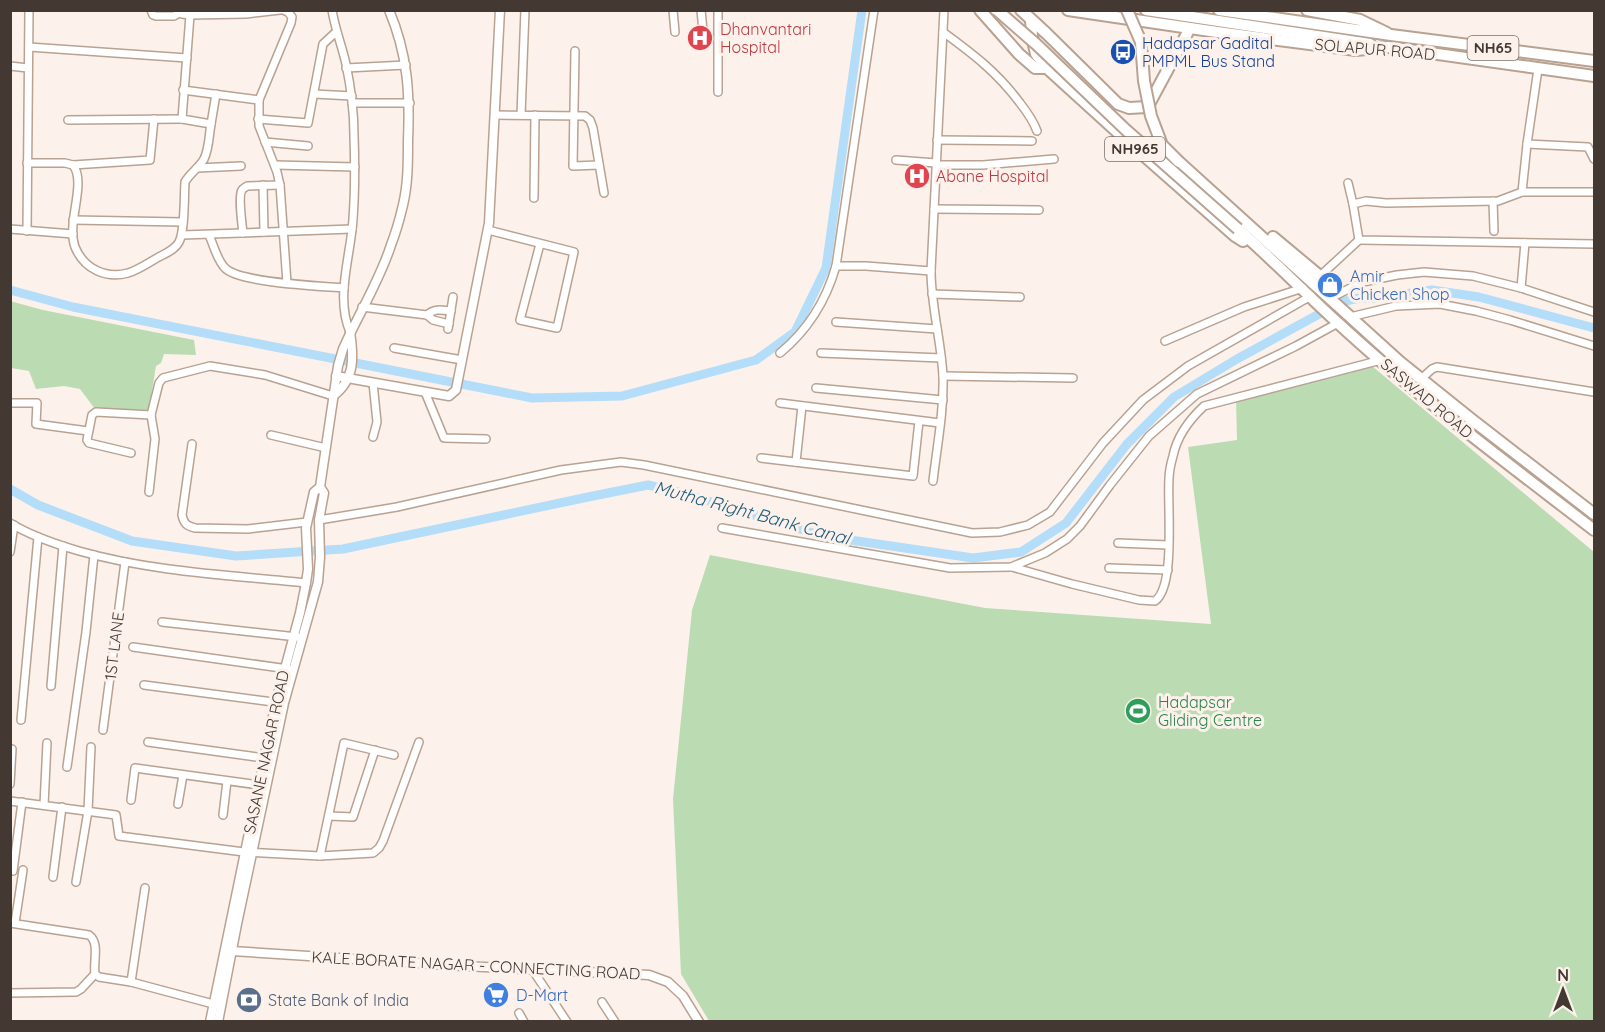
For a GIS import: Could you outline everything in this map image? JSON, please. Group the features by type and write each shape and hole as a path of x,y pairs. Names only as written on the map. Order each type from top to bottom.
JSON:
{"main road":[{"path":"980,10 1035,69 1047,68"},
{"name":"NH965","path":"997,10 1126,130 1269,256"},
{"path":"1021,10 1118,104 1129,108 1147,106 1190,28"},
{"name":"SOLAPUR ROAD","path":"1068,10 1356,50 1388,47 1594,76"},
{"name":"NH965","path":"1127,10 1141,42 1144,81 1151,116 1162,145 1319,281 1329,286 1330,298"},
{"name":"NH65","path":"1146,10 1355,36 1390,35"},
{"name":"NH65","path":"1219,10 1355,36 1388,47"},
{"name":"SOLAPUR ROAD","path":"1307,10 1360,20 1390,35 1594,61"},
{"name":"NH965","path":"1031,20 1036,54 1047,68 1235,236 1269,256"},
{"name":"NH965","path":"1147,106 1147,117 1162,140 1319,281"},
{"name":"SASWAD ROAD","path":"1269,256 1337,322 1381,360 1504,461 1594,530"},
{"name":"SASWAD ROAD","path":"1330,298 1421,379 1594,514"}],"street":[{"path":"27,231 29,10"},
{"path":"151,10 156,16 174,16 178,12 190,15 214,12 246,14 285,11 292,16 290,29 259,100 258,119 280,185 287,283"},
{"path":"149,492 155,439 152,415 160,380 210,366 258,373 333,396 343,389 349,378 353,350 344,312 344,288 352,229 355,167 352,100 332,10"},
{"name":"SASANE NAGAR ROAD","path":"288,669 303,638 318,582 319,520 324,494 320,487 337,371 350,332 391,247 403,206 407,178 410,103 406,65 398,31 389,10"},
{"path":"337,371 349,378 449,396 456,390 488,230 500,10"},
{"path":"521,115 525,10"},
{"path":"673,10 675,32"},
{"path":"701,10 704,41"},
{"path":"718,10 718,92"},
{"path":"780,353 792,344 821,304 836,266 874,10"},
{"path":"933,481 943,400 943,376 931,271 944,10"},
{"path":"182,119 190,15"},
{"path":"258,119 308,123 323,44 336,32"},
{"path":"943,32 993,72 1034,121 1037,131"},
{"path":"29,47 187,58"},
{"path":"574,51 573,166 599,165"},
{"path":"346,68 406,65"},
{"path":"10,66 28,68"},
{"path":"1522,192 1538,69"},
{"path":"183,90 259,100"},
{"path":"74,165 78,183 73,220 75,247 86,263 98,272 112,275 129,273 178,245 182,235 185,183 205,156 216,94"},
{"path":"314,94 352,100 410,103"},
{"path":"495,115 585,116 590,120 604,193"},
{"path":"534,198 536,115"},
{"path":"27,164 65,163 74,165 150,160 154,119"},
{"path":"68,120 182,119 211,124"},
{"path":"937,140 1032,141"},
{"path":"265,142 308,146"},
{"path":"1527,144 1588,147 1594,159"},
{"path":"896,160 983,165 1054,159"},
{"path":"274,165 355,167"},
{"path":"197,168 241,166"},
{"path":"1348,183 1359,240"},
{"path":"263,185 264,232"},
{"path":"243,232 241,191 246,186 280,185"},
{"path":"1353,204 1366,201 1386,203 1498,201 1522,192 1594,192"},
{"path":"1493,201 1494,231"},
{"path":"934,209 1039,210"},
{"path":"73,220 182,222"},
{"path":"10,229 73,234"},
{"path":"182,235 352,229"},
{"path":"488,230 574,252 557,328 520,320 540,244"},
{"path":"209,235 219,259 231,273 258,280 344,288"},
{"path":"1319,281 1359,240 1594,244"},
{"path":"1521,288 1525,243"},
{"path":"836,266 931,271"},
{"path":"1330,298 1364,282 1424,272 1473,276 1521,288 1594,312"},
{"path":"932,294 1020,297"},
{"path":"1165,341 1244,307 1311,296"},
{"path":"319,520 397,507 561,470 621,462 655,467 972,533 1000,532 1028,525 1050,512 1103,443 1143,400 1188,366 1311,296"},
{"path":"451,320 453,297"},
{"path":"1348,315 1396,306 1440,304 1510,320 1594,346"},
{"path":"362,307 427,315 433,320 451,320"},
{"path":"427,315 436,310 451,320"},
{"path":"836,322 937,329"},
{"path":"1011,567 1045,553 1067,539 1080,526 1149,436 1197,394 1296,346 1337,322"},
{"path":"394,348 462,360"},
{"path":"821,353 941,358"},
{"path":"722,528 950,567 1011,567 1072,585 1155,602 1164,590 1168,570 1169,478 1173,454 1190,420 1204,406 1381,360"},
{"path":"1421,379 1432,369 1437,368 1594,393"},
{"path":"943,376 1073,378"},
{"path":"373,437 377,422 374,383"},
{"path":"816,388 943,400"},
{"path":"425,392 444,438 486,439"},
{"path":"1197,394 1204,406"},
{"path":"10,403 37,404 36,424 88,431"},
{"path":"780,403 940,423"},
{"path":"796,462 802,406"},
{"path":"131,453 89,443 87,440 92,415 94,413 152,415"},
{"path":"761,458 913,476 919,421"},
{"path":"271,435 326,448"},
{"path":"192,444 182,515 183,522 188,526 249,529 307,522"},
{"name":"SASANE NAGAR ROAD","path":"218,1022 218,1005 293,636 306,583 307,522 314,492 320,487"},
{"path":"10,552 12,524 63,546 125,562 187,572 306,583"},
{"path":"21,720 38,537"},
{"path":"1118,543 1168,545"},
{"path":"51,686 63,546"},
{"path":"67,767 94,555"},
{"name":"1ST LANE","path":"103,730 125,562"},
{"path":"1108,568 1168,570"},
{"path":"162,622 303,638"},
{"path":"133,647 288,669"},
{"path":"144,685 280,703"},
{"name":"SASANE NAGAR ROAD","path":"210,1022 218,1005 232,951 264,758 280,703"},
{"path":"148,742 264,758"},
{"path":"10,801 116,815 119,836 249,853 363,855 373,853 383,841 418,742"},
{"path":"44,805 47,743"},
{"path":"320,856 344,743 394,755"},
{"path":"76,882 88,811 91,747"},
{"path":"10,784 12,749"},
{"path":"329,816 353,817 375,750"},
{"path":"131,800 135,768 259,785"},
{"path":"178,804 183,775"},
{"path":"223,815 226,781"},
{"path":"13,872 22,802"},
{"path":"53,877 62,807"},
{"path":"10,993 76,992 95,974 95,943 89,935 13,923 23,870"},
{"path":"131,982 145,888"},
{"name":"KALE BORATE NAGAR - CONNECTING ROAD","path":"232,951 649,975 668,982 683,996 699,1022"},
{"path":"532,969 567,1022"},
{"path":"95,974 99,977 131,982 218,1005"},
{"path":"602,1002 615,1022"},
{"path":"519,1013 524,1022"}],"green space":[{"path":"10,301 43,310 194,340 196,355 164,354 161,363 156,366 147,412 95,409 80,389 64,386 36,389 29,371 11,368"},
{"name":"Hadapsar Gliding Centre","path":"1372,366 1594,552 1594,1021 709,1021 681,974 673,799 692,610 710,555 985,608 1211,624 1188,447 1237,440 1236,398"}],"waterway":[{"path":"10,290 73,307 532,398 622,396 756,360 795,332 826,268 862,10"},
{"name":"Mutha Right Bank Canal","path":"10,489 38,505 132,541 236,556 343,549 648,485 682,493 823,536 973,558 1021,552 1066,523 1127,444 1174,397 1237,359 1341,302 1432,290 1479,297 1594,328"}],"place":[{"name":"Dhanvantari Hospital","path":"700,38"},
{"name":"Hadapsar Gadital PMPML Bus Stand","path":"1123,52"},
{"name":"Abane Hospital","path":"917,176"},
{"name":"Amir Chicken Shop","path":"1330,285"},
{"name":"Hadapsar Gliding Centre","path":"1138,711"},
{"name":"D-Mart","path":"496,995"},
{"name":"State Bank of India","path":"249,1000"}]}
